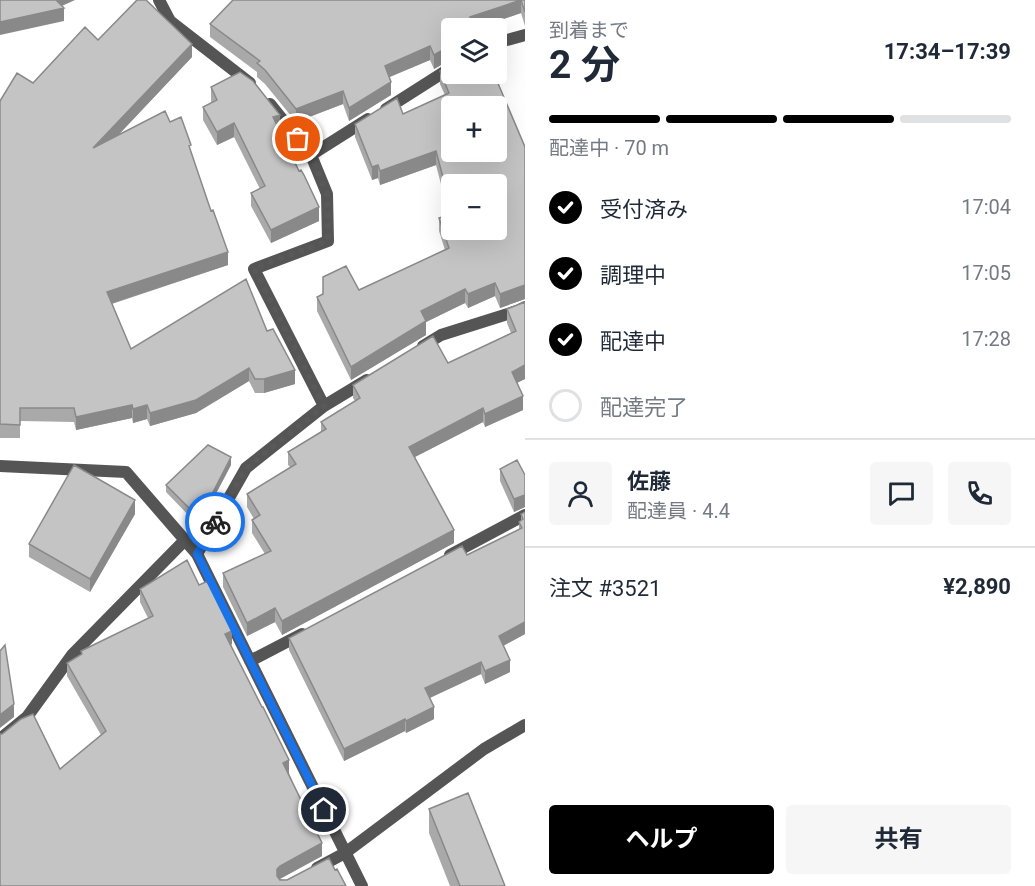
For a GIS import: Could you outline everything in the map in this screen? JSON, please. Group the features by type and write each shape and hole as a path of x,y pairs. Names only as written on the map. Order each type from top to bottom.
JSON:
{"street":[{"path":"159,0 170,21 262,94 311,156 327,194 328,241 254,268 324,406"},
{"path":"507,40 525,35"},
{"path":"311,156 441,74"},
{"path":"412,353 441,335 525,307"},
{"path":"197,554 246,468 324,406 373,376"},
{"path":"0,466 126,472 185,540 197,554 362,886"},
{"path":"441,560 525,515"},
{"path":"0,739 27,717 72,655 185,540"},
{"path":"250,661 314,628"},
{"path":"304,875 345,853 484,749 525,725"}],"building":[{"path":"0,0 56,0 64,8 0,22"},
{"path":"137,0 146,0 192,44 93,148 165,111 170,122 181,117 211,211 213,210 228,252 107,292 131,349 246,279 267,331 273,329 295,370 264,379 255,379 249,368 196,400 150,413 147,405 133,409 132,405 76,417 74,408 20,408 20,425 0,424 0,101 17,73 33,83 85,27 98,40"},
{"path":"233,0 521,0 470,18 441,18 441,51 434,55 430,46 385,66 391,82 349,108 343,91 296,109 257,63 260,61 210,24"},
{"path":"521,0 525,0 525,12"},
{"path":"240,72 253,81 280,115 273,117 319,207 271,230 251,193 265,186 234,123 217,132 203,107 217,100 211,87"},
{"path":"445,84 498,84 503,96 442,96 449,93"},
{"path":"441,97 441,162 507,162 507,105 525,147 525,285 500,294 495,283 468,294 465,289 421,311 426,321 351,367 317,297 323,294 323,277 346,266 359,290 449,248 446,240 507,240 507,174 442,174 436,151 380,171 378,165 372,167 355,124 397,98 403,114"},
{"path":"525,302 525,365 512,372 523,396 485,414 483,408 409,447 454,530 282,621 275,608 247,623 223,573 271,551 252,520 260,515 247,494 296,464 288,452 326,429 321,422 360,398 353,385 433,336 448,363 516,331 507,309"},
{"path":"208,445 231,457 212,494 193,512 166,485"},
{"path":"517,460 525,475 525,495 514,499 500,469"},
{"path":"74,465 135,500 90,579 29,544"},
{"path":"525,512 525,622 499,636 510,660 485,671 481,662 425,688 434,707 344,749 289,638 462,546 467,555 522,528 519,522 523,519 521,514"},
{"path":"187,560 199,585 208,581 232,631 225,634 289,760 283,763 322,843 280,866 277,869 277,876 280,880 287,880 329,858 346,886 0,886 0,734 21,719 33,714 60,769 106,731 67,663 82,654 81,651 153,616 140,589"},
{"path":"5,645 14,704 0,715 0,651"},
{"path":"468,793 505,886 460,886 429,809"}],"way so far":[{"path":"215,522 246,468 324,406 254,268 328,241 327,194 311,156 298,139"}],"route":[{"path":"215,522 197,554 324,810"}]}
